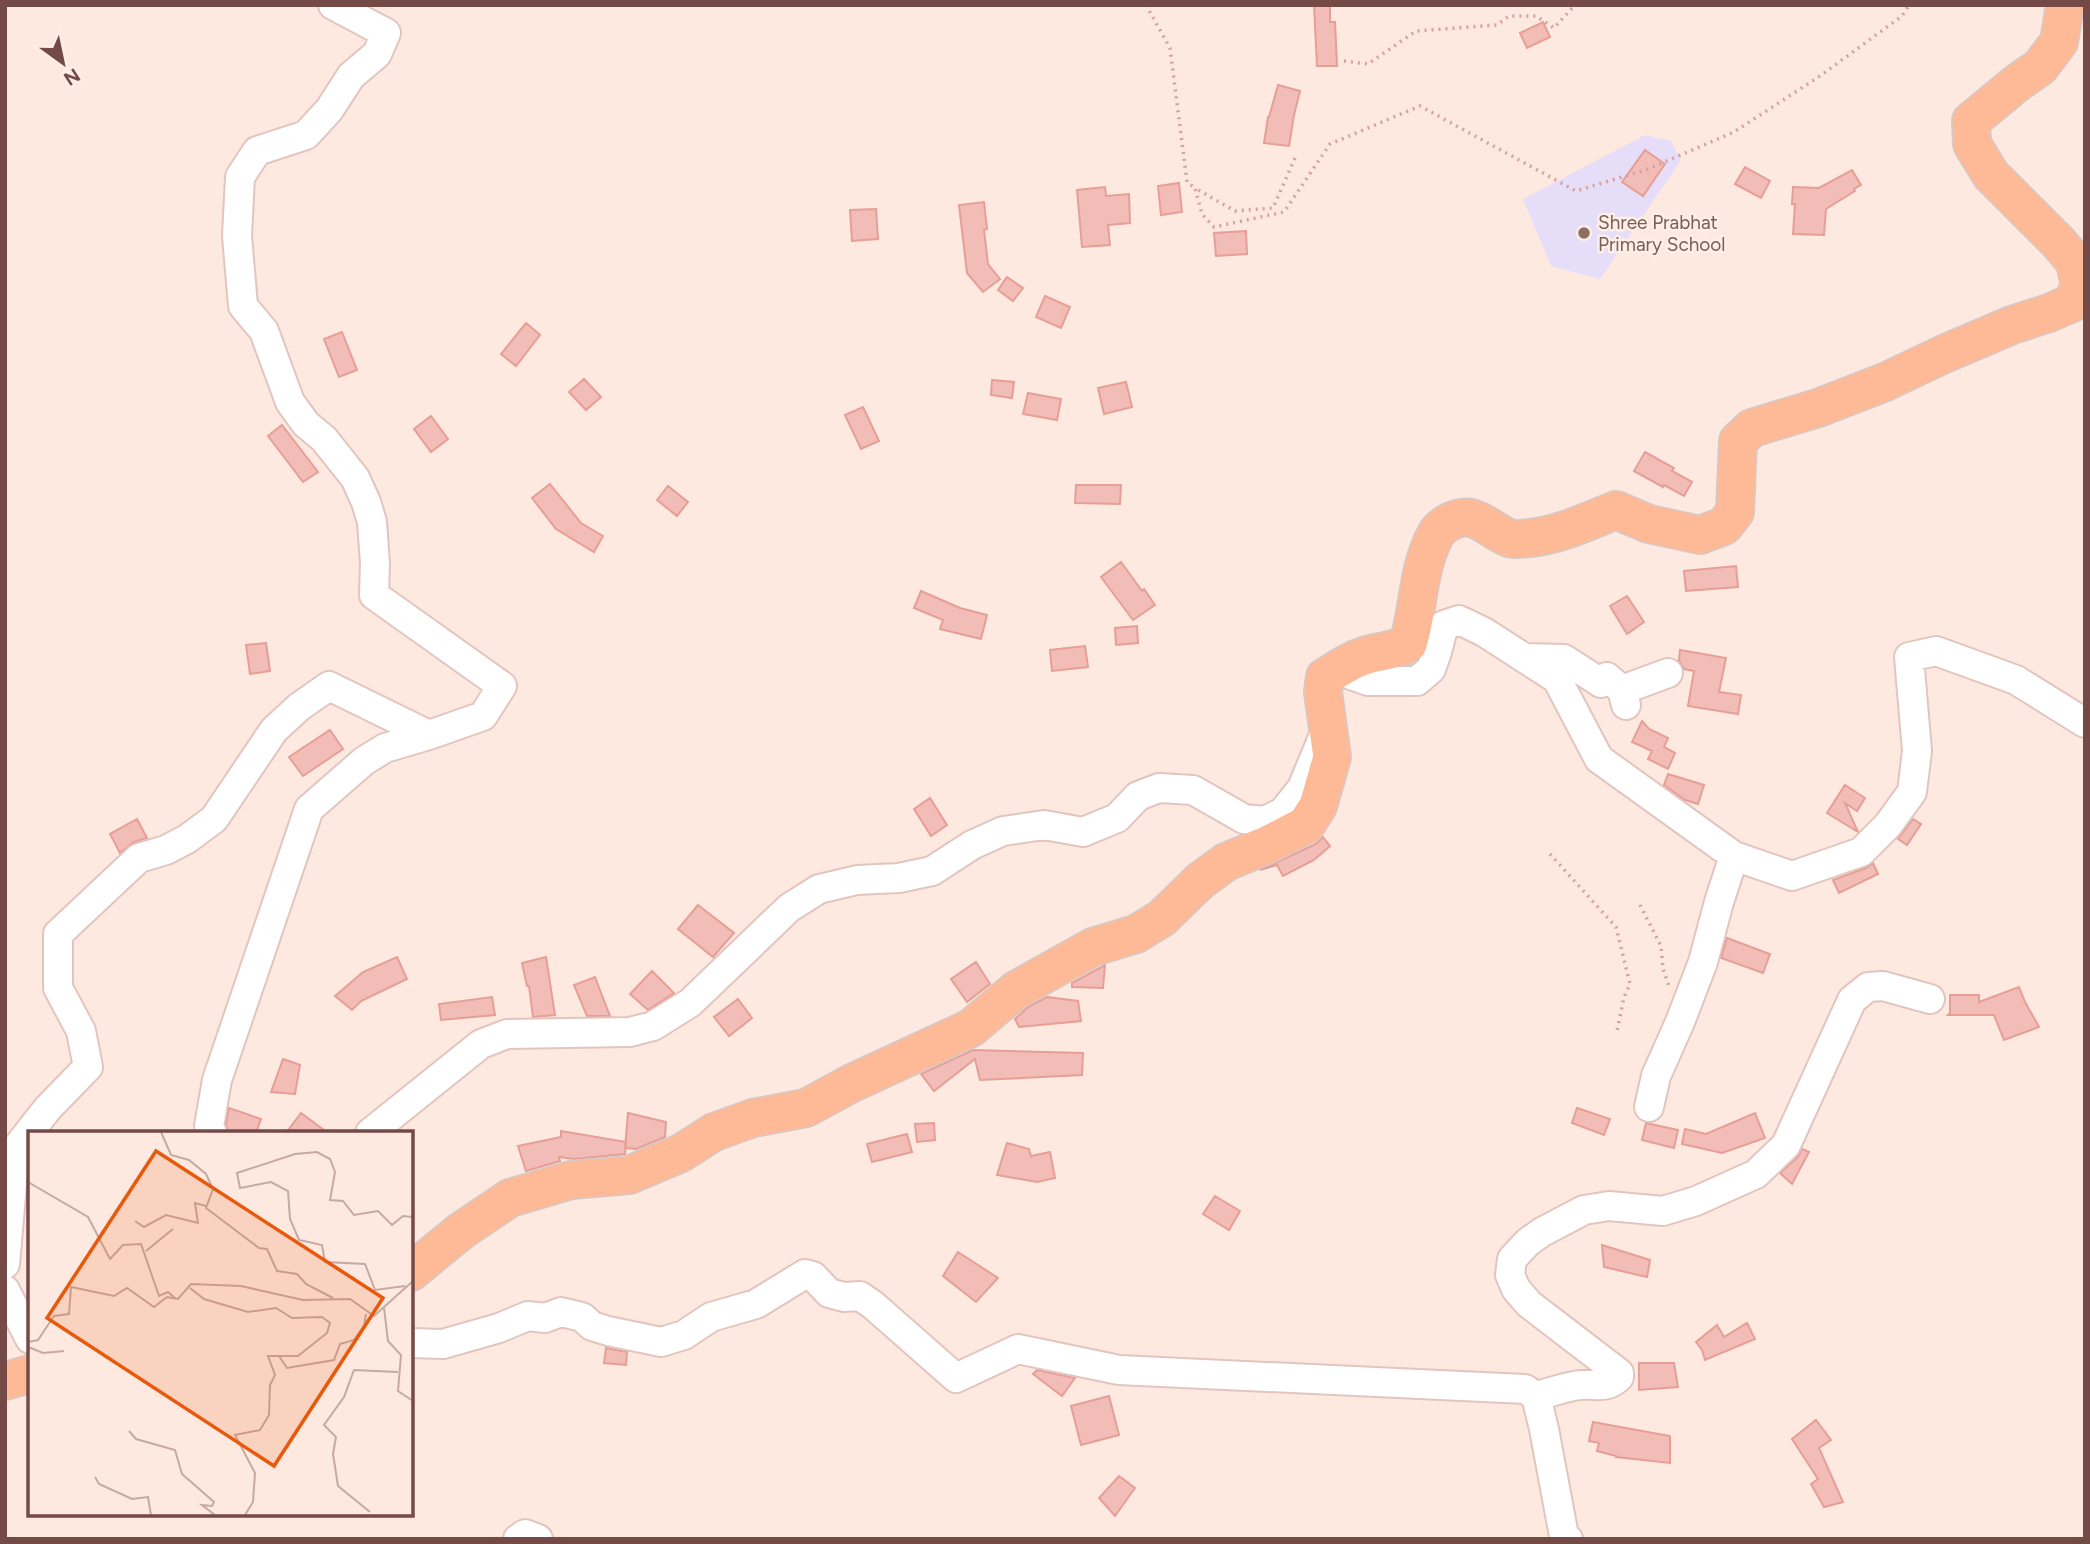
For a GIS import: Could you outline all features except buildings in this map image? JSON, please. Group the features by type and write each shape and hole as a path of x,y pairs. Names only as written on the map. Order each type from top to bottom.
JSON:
{"main road":[{"path":"413,1270 461,1231 510,1198 571,1180 629,1175 681,1153 714,1132 753,1118 806,1108 852,1083 971,1028 1016,990 1093,947 1136,934 1162,919 1200,881 1226,862 1306,825 1318,806 1332,757 1323,692 1325,677 1344,664 1408,644 1423,565 1436,533 1448,522 1470,518 1511,539 1532,538 1566,530 1616,509 1649,524 1700,535 1724,526 1735,512 1738,441 1752,428 1818,408 1885,383 2000,330 2072,303 2080,286 2075,262 1992,175 1972,144 1971,121 2040,67 2059,42 2065,5"},
{"path":"5,1381 28,1375"}],"street":[{"path":"211,1131 209,1126 216,1080 309,809 364,761 384,748 483,716 502,686 374,595 372,522 366,502 355,478 324,439 306,424 290,402 264,331 243,306 237,236 240,177 257,151 306,135 329,110 351,76 377,54 386,33 333,5"},
{"path":"1337,670 1368,681 1417,681 1430,669 1444,625 1459,620 1484,632 1558,679 1599,759 1734,856 1792,876 1861,852 1888,825 1912,793 1917,751 1909,657 1936,651 2016,680 2085,723"},
{"path":"1525,658 1564,659 1601,683 1607,677 1624,698 1668,673"},
{"path":"30,1131 88,1067 81,1031 58,988 58,934 139,858 187,839 214,819 274,730 329,685 429,734"},
{"path":"372,1131 481,1044 507,1034 630,1032 653,1026 690,1003 789,908 819,889 857,880 899,878 932,872 972,845 1003,831 1044,825 1083,832 1117,818 1138,796 1159,788 1193,789 1244,819 1265,821 1283,812 1302,788 1328,726"},
{"path":"1648,1107 1656,1076 1703,962 1734,856"},
{"path":"1536,1396 1580,1385 1607,1385 1614,1383 1619,1373 1529,1304 1516,1289 1510,1275 1510,1266 1517,1253 1542,1232 1584,1210 1609,1206 1664,1211 1756,1174 1786,1145 1852,1000 1868,987 1883,986 1930,999"},
{"path":"5,1264 15,1150 28,1133"},
{"path":"413,1343 443,1344 499,1328 528,1316 545,1318 561,1312 582,1317 592,1326 608,1331 661,1342 684,1335 711,1317 756,1304 805,1274 813,1276 829,1293 844,1297 860,1296 956,1378 1018,1349 1119,1370 1525,1389 1536,1396 1564,1536 1568,1539"},
{"path":"5,1290 28,1335"},
{"path":"518,1539 525,1534 538,1539"}],"path":[{"path":"1146,5 1170,48 1187,182 1235,211 1273,208 1295,158"},
{"path":"1344,61 1368,64 1416,31 1497,25 1509,16 1536,16 1555,27 1575,5"},
{"path":"1195,188 1202,214 1214,227 1284,212 1331,144 1420,106 1576,191 1648,169 1734,132 1830,69 1902,16 1909,5"},
{"path":"1550,854 1616,927 1630,984 1624,996 1617,1031"},
{"path":"1640,905 1661,946 1663,969 1670,988 1687,1004"}],"shaded area":[{"name":"Shree Prabhat Primary School","path":"1645,135 1671,141 1681,160 1600,279 1551,266 1523,199"}],"place":[{"name":"Shree Prabhat Primary School","path":"1584,233"}]}
